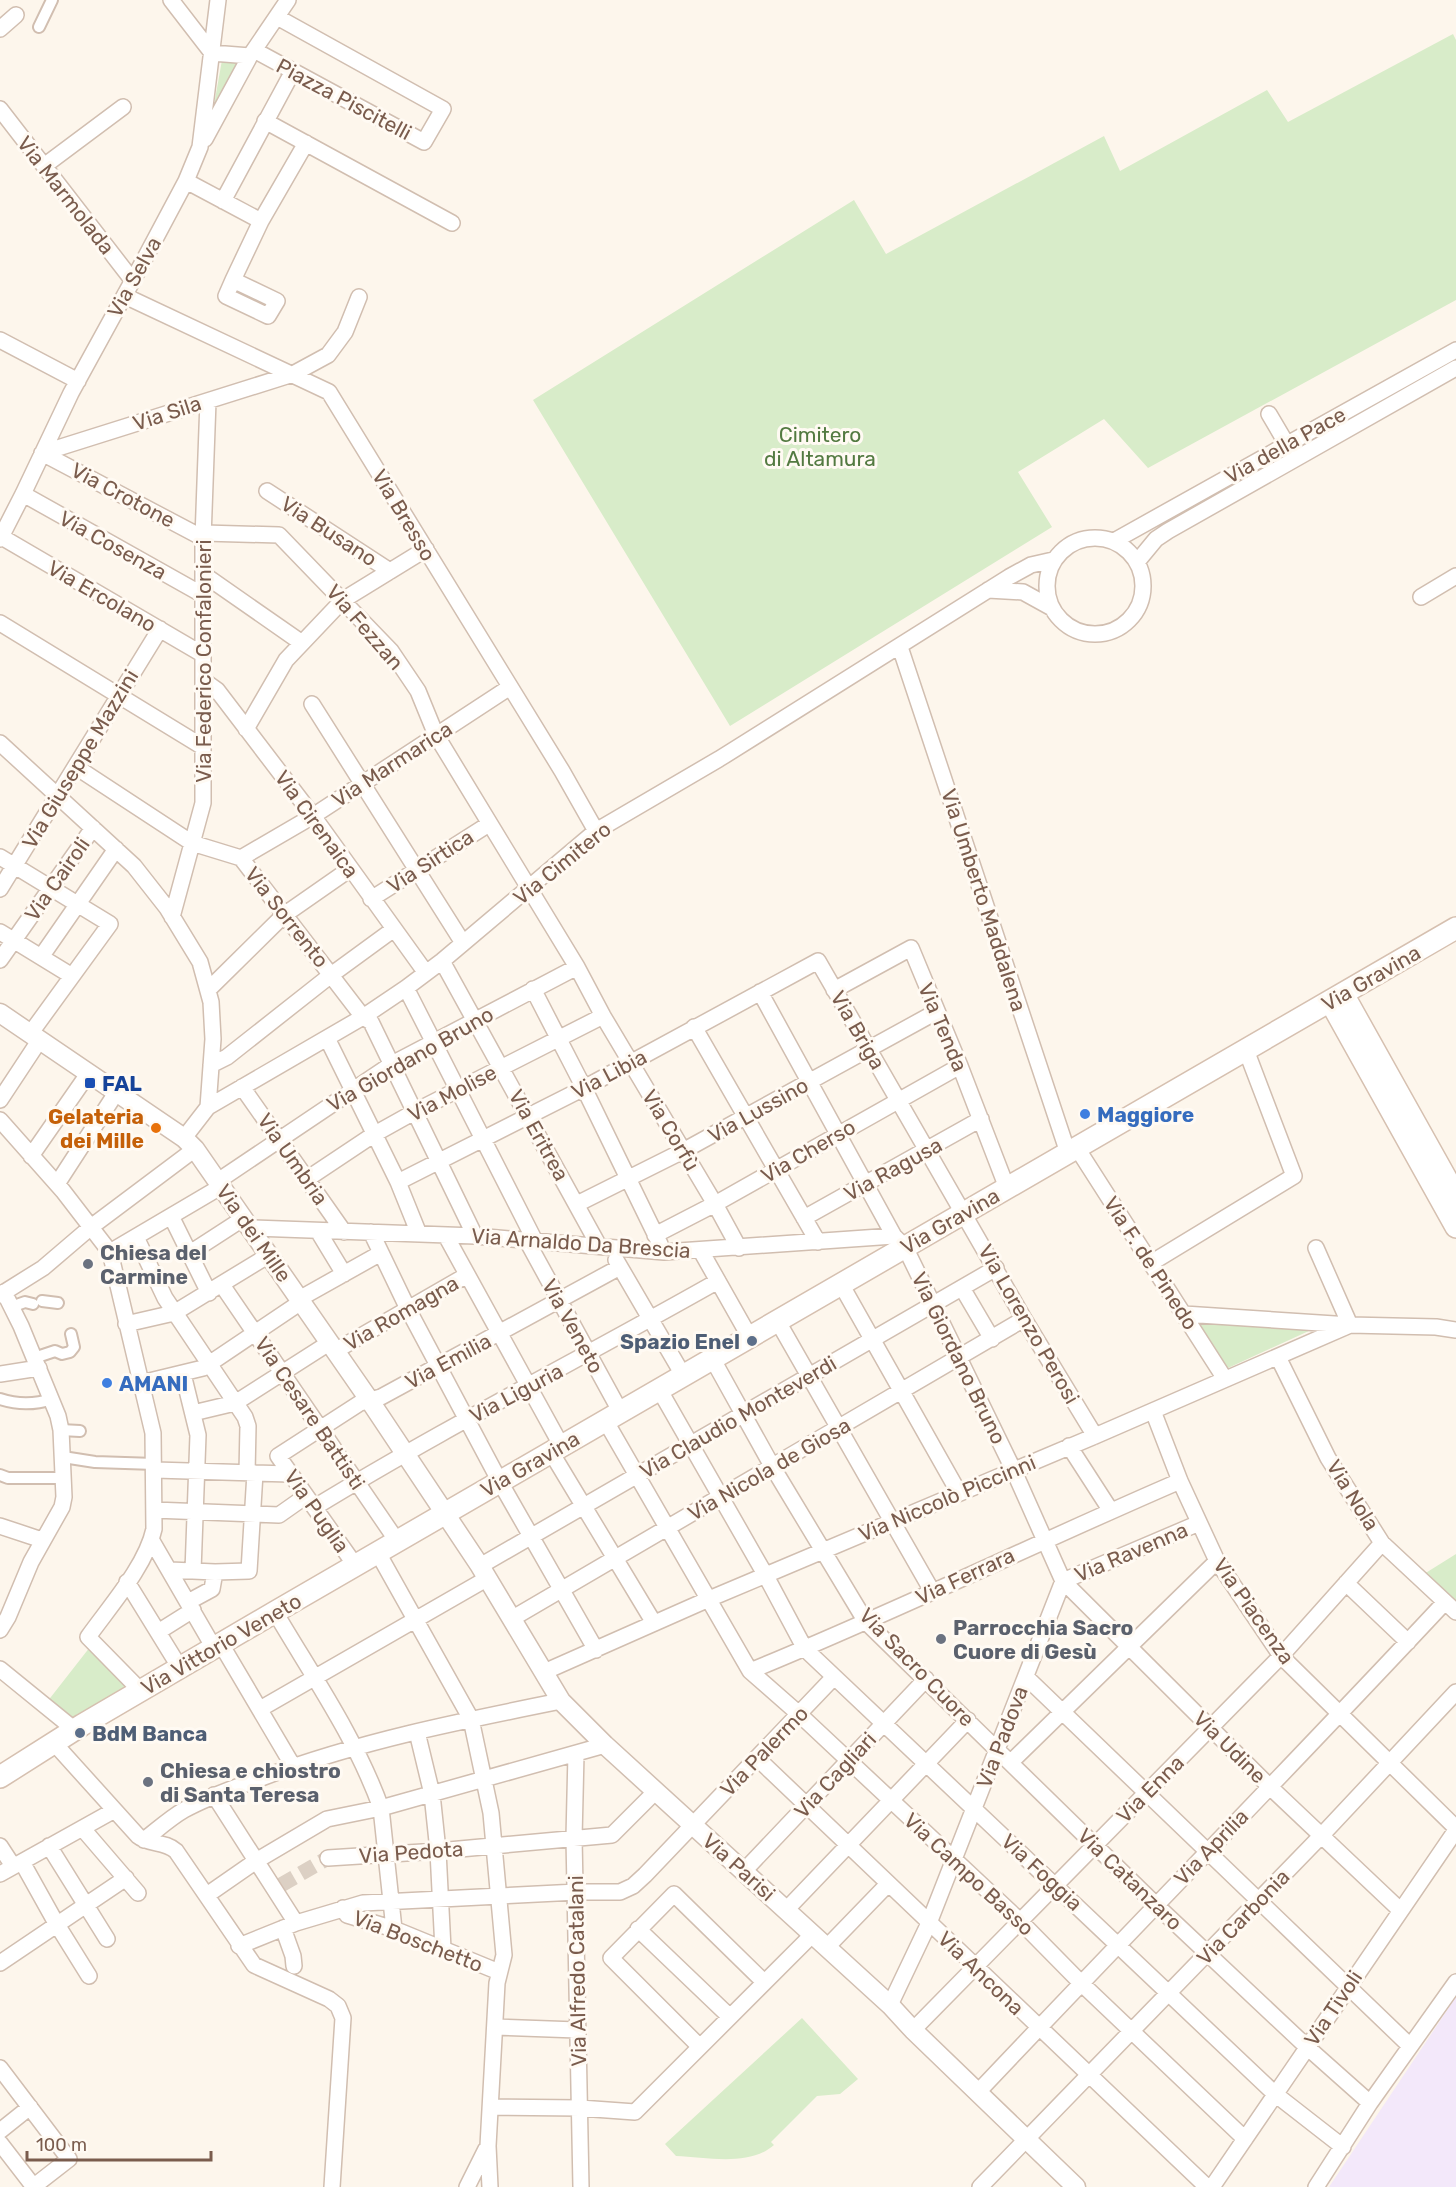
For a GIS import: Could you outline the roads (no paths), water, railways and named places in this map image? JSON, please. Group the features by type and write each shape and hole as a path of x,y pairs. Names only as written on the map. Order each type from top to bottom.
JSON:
{"main road":[{"name":"Via Gravina","path":"445,1514 841,1284 900,1241 964,1213 1456,928"},
{"path":"1337,997 1456,1196"},
{"path":"1337,997 1456,1227"},
{"name":"Via Vittorio Veneto","path":"0,1777 75,1730 445,1514"}],"street":[{"path":"39,27 52,0"},
{"path":"171,0 212,53 252,53"},
{"name":"Via Selva","path":"0,537 78,381 186,181 200,147 218,0"},
{"path":"200,147 252,53 288,0"},
{"path":"0,29 16,15"},
{"name":"Piazza Piscitelli","path":"252,53 293,71 424,142 443,109 277,16"},
{"path":"223,201 293,71"},
{"path":"44,166 123,108"},
{"name":"Via Marmolada","path":"0,109 133,281"},
{"path":"265,121 452,223"},
{"path":"233,280 261,221 306,143"},
{"path":"186,181 261,221"},
{"name":"Via Bresso","path":"124,296 322,387 333,397 596,831"},
{"name":"Via Sila","path":"42,453 293,374 328,355 345,332 359,297"},
{"path":"0,340 78,381"},
{"name":"Via della Pace","path":"1114,541 1456,350"},
{"name":"Via della Pace","path":"1137,561 1156,539 1168,531 1456,368"},
{"name":"Via Federico Confalonieri","path":"172,917 203,803 203,535 208,401"},
{"path":"1269,414 1295,458"},
{"name":"Via Crotone","path":"42,453 203,535"},
{"name":"Via Busano","path":"267,491 390,571"},
{"name":"Via Cosenza","path":"23,494 204,595"},
{"name":"Via Fezzan","path":"203,535 279,535 391,651 418,692 436,735 530,887"},
{"name":"Via Ercolano","path":"0,537 202,654"},
{"path":"1101,537 1114,541 1127,549 1137,561 1143,574 1144,588 1141,602 1134,615 1118,628 1098,634 1084,633 1071,628 1060,620 1052,608 1047,592 1047,576 1053,560 1074,542 1101,537"},
{"name":"Via Busano","path":"246,729 286,660 343,600 426,549"},
{"name":"Via Cimitero","path":"2,1294 43,1268 190,1144 208,1107 363,1017 406,988 442,961 596,831 719,759 988,590 1031,565 1053,560"},
{"path":"203,574 302,643"},
{"path":"1421,597 1456,576"},
{"path":"988,590 1023,592 1052,608"},
{"path":"0,623 203,747"},
{"name":"Via Giuseppe Mazzini","path":"0,889 159,630"},
{"name":"Via Umberto Maddalena","path":"900,646 1072,1150"},
{"name":"Via Cirenaica","path":"203,680 217,690 313,816 426,973"},
{"name":"Via Marmarica","path":"241,858 313,816 510,687"},
{"path":"312,704 463,943"},
{"path":"0,743 134,866 172,917 200,962 212,1002 212,1065 208,1107"},
{"name":"Via Sorrento","path":"76,767 192,843 241,858 363,1017 371,1022 475,1236"},
{"name":"Via Sirtica","path":"372,899 489,824"},
{"name":"Via Cairoli","path":"0,960 93,828"},
{"path":"41,957 116,849"},
{"path":"0,857 110,924 72,976 0,1100"},
{"path":"208,990 284,915 350,869"},
{"name":"Via Corfù","path":"530,887 739,1248"},
{"path":"212,1065 227,1057 331,975 394,929"},
{"path":"0,932 72,976"},
{"name":"Via Tenda","path":"834,990 911,948 1007,1188"},
{"name":"Via Eritrea","path":"442,961 577,1204 620,1267 683,1375"},
{"name":"Via Briga","path":"818,961 927,1150"},
{"name":"Via Libia","path":"398,1182 529,1117 818,961"},
{"name":"Via Giordano Bruno","path":"110,1252 171,1216 351,1090 392,1064 577,967"},
{"name":"Via Veneto","path":"406,988 483,1138 559,1301 588,1354 637,1475 668,1528"},
{"path":"533,989 664,1252"},
{"name":"Via Giordano Bruno","path":"760,992 865,1184 900,1241 1013,1469"},
{"name":"Via Lussino","path":"577,1204 683,1151 936,1012"},
{"name":"Via dei Mille","path":"0,1014 190,1144 248,1223 445,1514"},
{"name":"Via Molise","path":"307,1179 373,1135 416,1111 603,1016"},
{"path":"694,1028 818,1242"},
{"path":"327,1038 398,1182 419,1234"},
{"path":"1151,1263 1294,1176 1246,1050"},
{"name":"Via Cherso","path":"655,1235 715,1204 960,1066"},
{"path":"31,1156 88,1074"},
{"name":"Via Umbria","path":"242,1088 344,1232"},
{"path":"57,1184 116,1093"},
{"name":"Via Ragusa","path":"804,1218 981,1119"},
{"path":"0,1120 57,1184 110,1252 153,1433 154,1529 152,1541 144,1558 88,1637 141,1691"},
{"name":"Via Lorenzo Perosi","path":"927,1150 1024,1319 1095,1436"},
{"name":"Via F. de Pinedo","path":"1072,1150 1151,1263 1225,1379"},
{"name":"Via Cesare Battisti","path":"171,1216 190,1253 216,1289 255,1333 397,1541"},
{"path":"190,1253 248,1223"},
{"name":"Via Arnaldo Da Brescia","path":"248,1223 318,1231 475,1236 664,1252 818,1242 900,1241"},
{"path":"318,1231 344,1274"},
{"path":"371,1232 408,1309 500,1482 596,1650"},
{"path":"446,1236 528,1385 584,1508 654,1623"},
{"path":"135,1237 174,1313 247,1422 253,1514 249,1571 170,1570"},
{"path":"1316,1248 1350,1325"},
{"path":"702,1251 749,1336"},
{"path":"141,1383 183,1374 209,1364 300,1301 381,1253"},
{"path":"126,1324 174,1313 269,1255"},
{"name":"Via Emilia","path":"278,1456 360,1403 381,1397 620,1267"},
{"name":"Via Claudio Monteverdi","path":"260,1709 417,1620 531,1538 996,1268"},
{"name":"Via Romagna","path":"193,1413 235,1403 282,1373 408,1309 467,1275"},
{"name":"Via Liguria","path":"154,1509 279,1515 357,1482 403,1454 718,1281"},
{"path":"841,1284 959,1493"},
{"path":"962,1288 992,1339"},
{"path":"0,1630 42,1540 64,1503 61,1430 52,1399 11,1307 2,1294"},
{"path":"11,1307 25,1302 58,1303"},
{"path":"1184,1314 1350,1325 1436,1327 1456,1330"},
{"path":"1436,1327 1456,1318"},
{"name":"Via Nicola de Giosa","path":"513,1618 1024,1319"},
{"path":"777,1320 932,1591"},
{"name":"Via Niccolò Piccinni","path":"544,1672 709,1599 894,1522 1350,1325"},
{"path":"0,1374 36,1363 55,1351 62,1354 70,1352 74,1347 71,1334"},
{"name":"Via Nola","path":"1278,1357 1328,1458 1382,1543 1450,1607"},
{"name":"Via Sacro Cuore","path":"711,1358 772,1466 866,1622 998,1749"},
{"path":"183,1374 198,1435 193,1571"},
{"name":"Via Foggia","path":"659,1389 805,1649 1275,2094 1343,2147"},
{"path":"0,1399 12,1403 28,1404 52,1399"},
{"name":"Via Piacenza","path":"1153,1411 1180,1481 1217,1562 1281,1656 1391,1762 1456,1829"},
{"path":"61,1430 80,1431"},
{"path":"1069,1446 1111,1511"},
{"name":"Via Puglia","path":"278,1456 355,1565"},
{"path":"63,1457 196,1472 291,1474"},
{"path":"1013,1469 1064,1581"},
{"path":"0,1475 8,1479 62,1478"},
{"name":"Via Ferrara","path":"750,1671 805,1649 1046,1539 1180,1481"},
{"name":"Via Parisi","path":"445,1514 513,1618 561,1701 605,1745 890,2005 1076,2187"},
{"name":"Via Ravenna","path":"1064,1581 1198,1523"},
{"path":"0,1526 9,1531 42,1540"},
{"name":"Via Campo Basso","path":"668,1528 750,1671 1020,1921 1081,1983 1245,2139"},
{"path":"152,1541 191,1606 260,1709 293,1766"},
{"name":"Via Enna","path":"913,2030 1281,1656 1382,1543"},
{"path":"378,1553 471,1719 491,1813 504,1955 499,1972 488,2146 490,2187"},
{"path":"1011,1762 1217,1562"},
{"path":"158,1632 213,1589 215,1572"},
{"name":"Via Udine","path":"1064,1581 1210,1728 1400,1910"},
{"name":"Via Padova","path":"890,2005 929,1923 1064,1581"},
{"path":"127,1582 180,1668"},
{"path":"1346,1583 1408,1642"},
{"name":"Via Aprilia","path":"978,2092 1408,1642 1450,1607"},
{"path":"275,1612 354,1748 381,1808 394,1929"},
{"path":"0,1669 75,1730"},
{"name":"Via Palermo","path":"343,1908 391,1901 627,1890 645,1875 834,1677"},
{"path":"1026,1677 1147,1792 1257,1902 1410,2046"},
{"name":"Via Cagliari","path":"744,1871 926,1679"},
{"name":"Via Carbonia","path":"980,2187 1321,1836 1456,1692"},
{"path":"144,1840 182,1811 214,1795 293,1766 417,1732 561,1701"},
{"path":"786,1910 968,1720"},
{"path":"417,1732 432,1794 438,1851 443,1949"},
{"path":"54,1743 138,1836 172,1848 254,1965 329,1999 338,2006 343,2018 332,2187"},
{"path":"207,1895 327,1819 381,1808 605,1745"},
{"name":"Via Catanzaro","path":"998,1749 1156,1905 1370,2103"},
{"name":"Via Alfredo Catalani","path":"576,1754 574,1838 577,1892 581,2187"},
{"name":"Via Ancona","path":"757,1758 1207,2187"},
{"name":"Via Pedota","path":"328,1858 438,1851 612,1835 656,1791"},
{"path":"214,1795 256,1862 278,1887 289,1925 294,1966"},
{"path":"12,1867 113,1811"},
{"path":"82,1829 138,1893"},
{"name":"Via Tivoli","path":"1212,2187 1456,1829"},
{"path":"0,1846 12,1867 56,1923 89,1976"},
{"path":"49,1846 107,1939"},
{"path":"0,1963 56,1923 126,1878"},
{"path":"827,1947 888,1884"},
{"path":"699,2046 611,1958 638,1929 674,1894 764,1982"},
{"name":"Via Boschetto","path":"239,1946 289,1925 343,1908 347,1915 394,1929 499,1972"},
{"path":"638,1929 729,2016"},
{"path":"491,2107 580,2108 635,2112 812,1935"},
{"path":"1316,2187 1370,2103 1456,1982"},
{"path":"496,2027 578,2030"},
{"path":"0,2068 69,2159 34,2187 0,2143"},
{"path":"0,2131 30,2107"},
{"path":"467,2187 488,2146"}],"tunnel":[{"path":"281,1885 328,1858"}],"place":[{"name":"FAL","path":"90,1083"},
{"name":"Maggiore","path":"1085,1114"},
{"name":"Gelateria dei Mille","path":"156,1128"},
{"name":"Chiesa del Carmine","path":"88,1264"},
{"name":"Spazio Enel","path":"752,1341"},
{"name":"AMANI","path":"107,1383"},
{"name":"Parrocchia Sacro Cuore di Gesù","path":"941,1639"},
{"name":"BdM Banca","path":"80,1733"},
{"name":"Chiesa e chiostro di Santa Teresa","path":"148,1782"}],"park label":[{"name":"Cimitero di Altamura","path":"820,446"}]}
